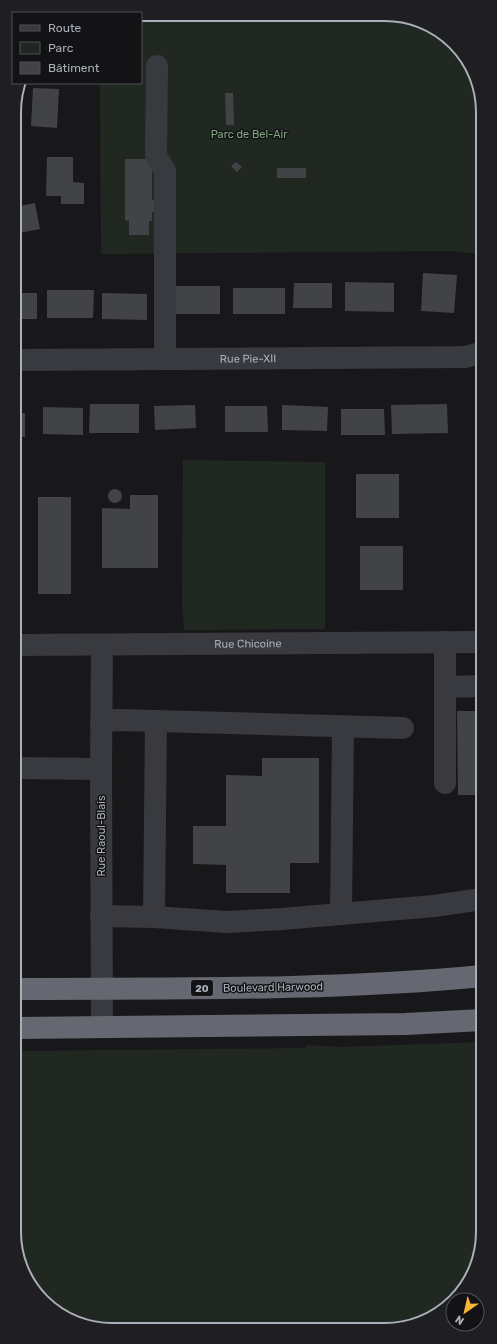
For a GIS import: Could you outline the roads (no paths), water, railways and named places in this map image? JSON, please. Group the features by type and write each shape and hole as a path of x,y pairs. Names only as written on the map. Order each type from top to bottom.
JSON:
{"highway":[{"name":"Boulevard Harwood","path":"21,989 302,987 392,983 476,976"},
{"path":"21,1028 406,1024 476,1020"}],"street":[{"path":"157,66 156,156 165,171 166,359"},
{"name":"Rue Pie-XII","path":"21,360 465,357 476,354"},
{"path":"445,642 446,783"},
{"name":"Rue Chicoine","path":"21,645 476,642"},
{"name":"Rue Raoul-Blais","path":"102,645 102,1026"},
{"path":"445,687 476,686"},
{"path":"101,721 120,720 403,728"},
{"path":"154,917 156,721"},
{"path":"341,914 343,726"},
{"path":"21,768 101,769"},
{"path":"101,916 154,917 226,922 282,919 434,906 476,900"}],"park label":[{"name":"Parc de Bel-Air","path":"249,134"}]}
